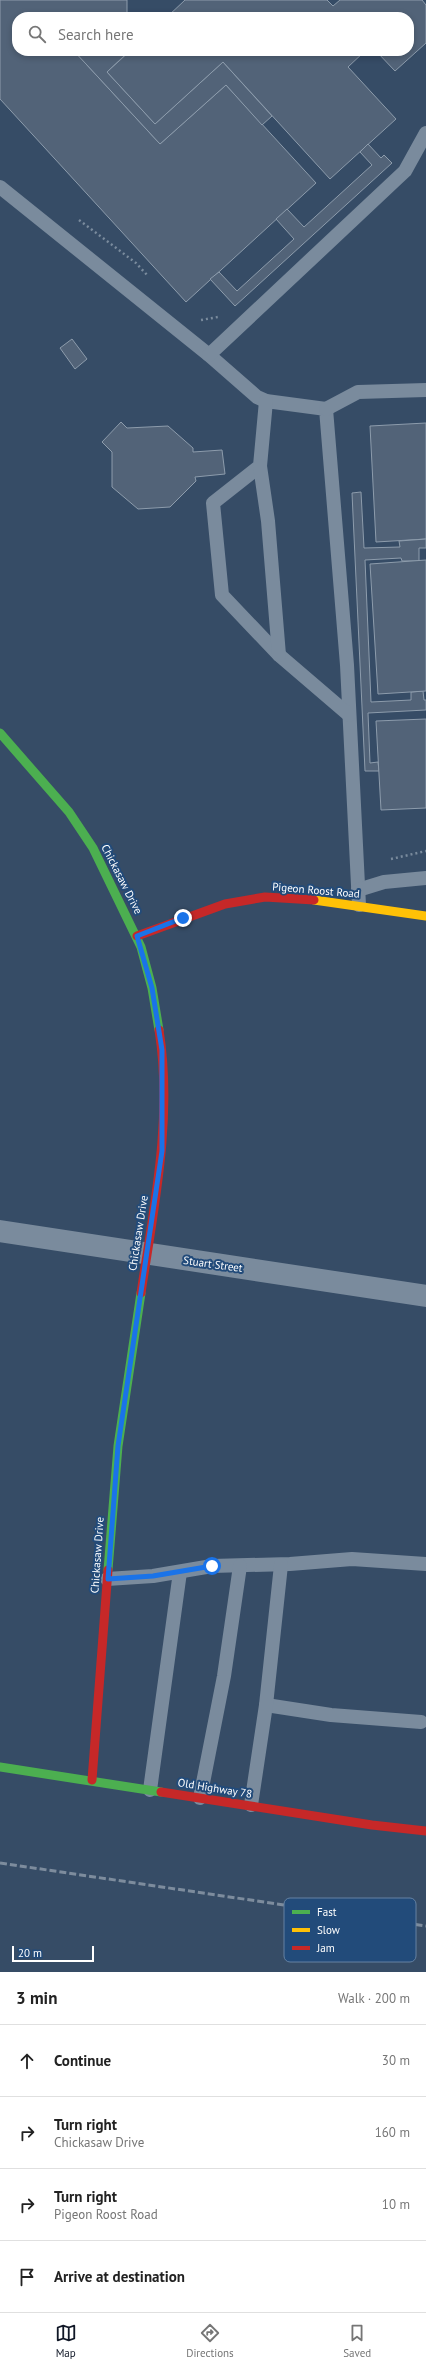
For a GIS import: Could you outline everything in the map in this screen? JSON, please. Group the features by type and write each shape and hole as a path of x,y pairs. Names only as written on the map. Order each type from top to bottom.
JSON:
{"street":[{"name":"Chickasaw Drive","path":"0,733 69,812 93,848 137,936 152,988 162,1050 162,1151 148,1255 118,1446 92,1780"},
{"name":"Pigeon Roost Road","path":"137,936 225,904 265,897 359,905 426,916"},
{"name":"Stuart Street","path":"0,1231 148,1255 426,1296"},
{"name":"Old Highway 78","path":"0,1767 426,1831"}],"lane":[{"path":"209,355 405,171 426,133"},
{"path":"0,187 209,355 257,397 266,400 326,409 358,392 426,390"},
{"path":"266,400 260,466 268,521 279,655"},
{"path":"326,409 349,714 359,905"},
{"path":"260,466 213,503 222,595 279,655 349,714"},
{"path":"358,890 384,882 426,878"},
{"path":"108,1579 153,1576 212,1566 281,1565 352,1560 426,1564"},
{"path":"250,1805 266,1706 281,1565"},
{"path":"200,1798 224,1676 240,1566"},
{"path":"150,1790 180,1572"},
{"path":"266,1706 331,1715 421,1722"}],"path":[{"path":"75,217 136,263 152,280"},
{"path":"198,321 226,315"},
{"path":"384,862 397,856 426,851"}],"building":[{"path":"0,0 127,0 127,12 12,12 12,56 79,56 160,144 226,85 316,183 186,302 0,99"},
{"path":"185,0 327,0 333,6 340,0 422,0 426,5 426,43 414,54 414,12 172,12"},
{"path":"79,56 124,56 107,72 155,124 223,62 272,116 262,125 226,85 160,144"},
{"path":"125,56 360,56 348,67 396,119 330,179 223,62 155,124 107,72"},
{"path":"381,56 412,56 395,71"},
{"path":"368,144 381,158 384,155 392,163 235,306 210,279 219,272 237,291 294,239 276,219 287,209 304,227 372,165 360,152"},
{"path":"72,339 87,359 75,369 60,348"},
{"path":"121,422 127,428 168,426 193,448 193,452 222,450 225,474 195,477 196,481 170,507 138,509 112,487 112,452 102,442"},
{"path":"426,423 426,539 376,542 370,426"},
{"path":"361,492 364,548 400,547 399,541 426,539 426,548 419,548 419,561 402,561 401,558 365,560 371,702 411,700 411,692 423,691 424,700 426,700 426,710 368,713 370,763 378,762 379,771 365,771 352,493"},
{"path":"426,560 426,691 378,694 370,564"},
{"path":"426,719 426,808 381,810 376,721"}],"railway":[{"path":"0,1863 284,1905"},
{"path":"416,1925 426,1926"}],"traffic: fast":[{"path":"0,733 69,812 93,848 141,947 152,988 159,1030"},
{"path":"108,1570 118,1446 141,1293"},
{"path":"0,1767 161,1792"}],"traffic: slow":[{"path":"314,900 426,916"}],"traffic: jam":[{"path":"137,936 225,904 265,897 314,900"},
{"path":"141,1293 156,1195 163,1129 163,1063 159,1030"},
{"path":"92,1780 108,1570"},
{"path":"161,1792 372,1825 426,1831"}],"route":[{"path":"183,918 137,936 152,988 162,1050 164,1111 162,1151 148,1255 137,1317 118,1446 108,1579 153,1576 212,1566"}]}
